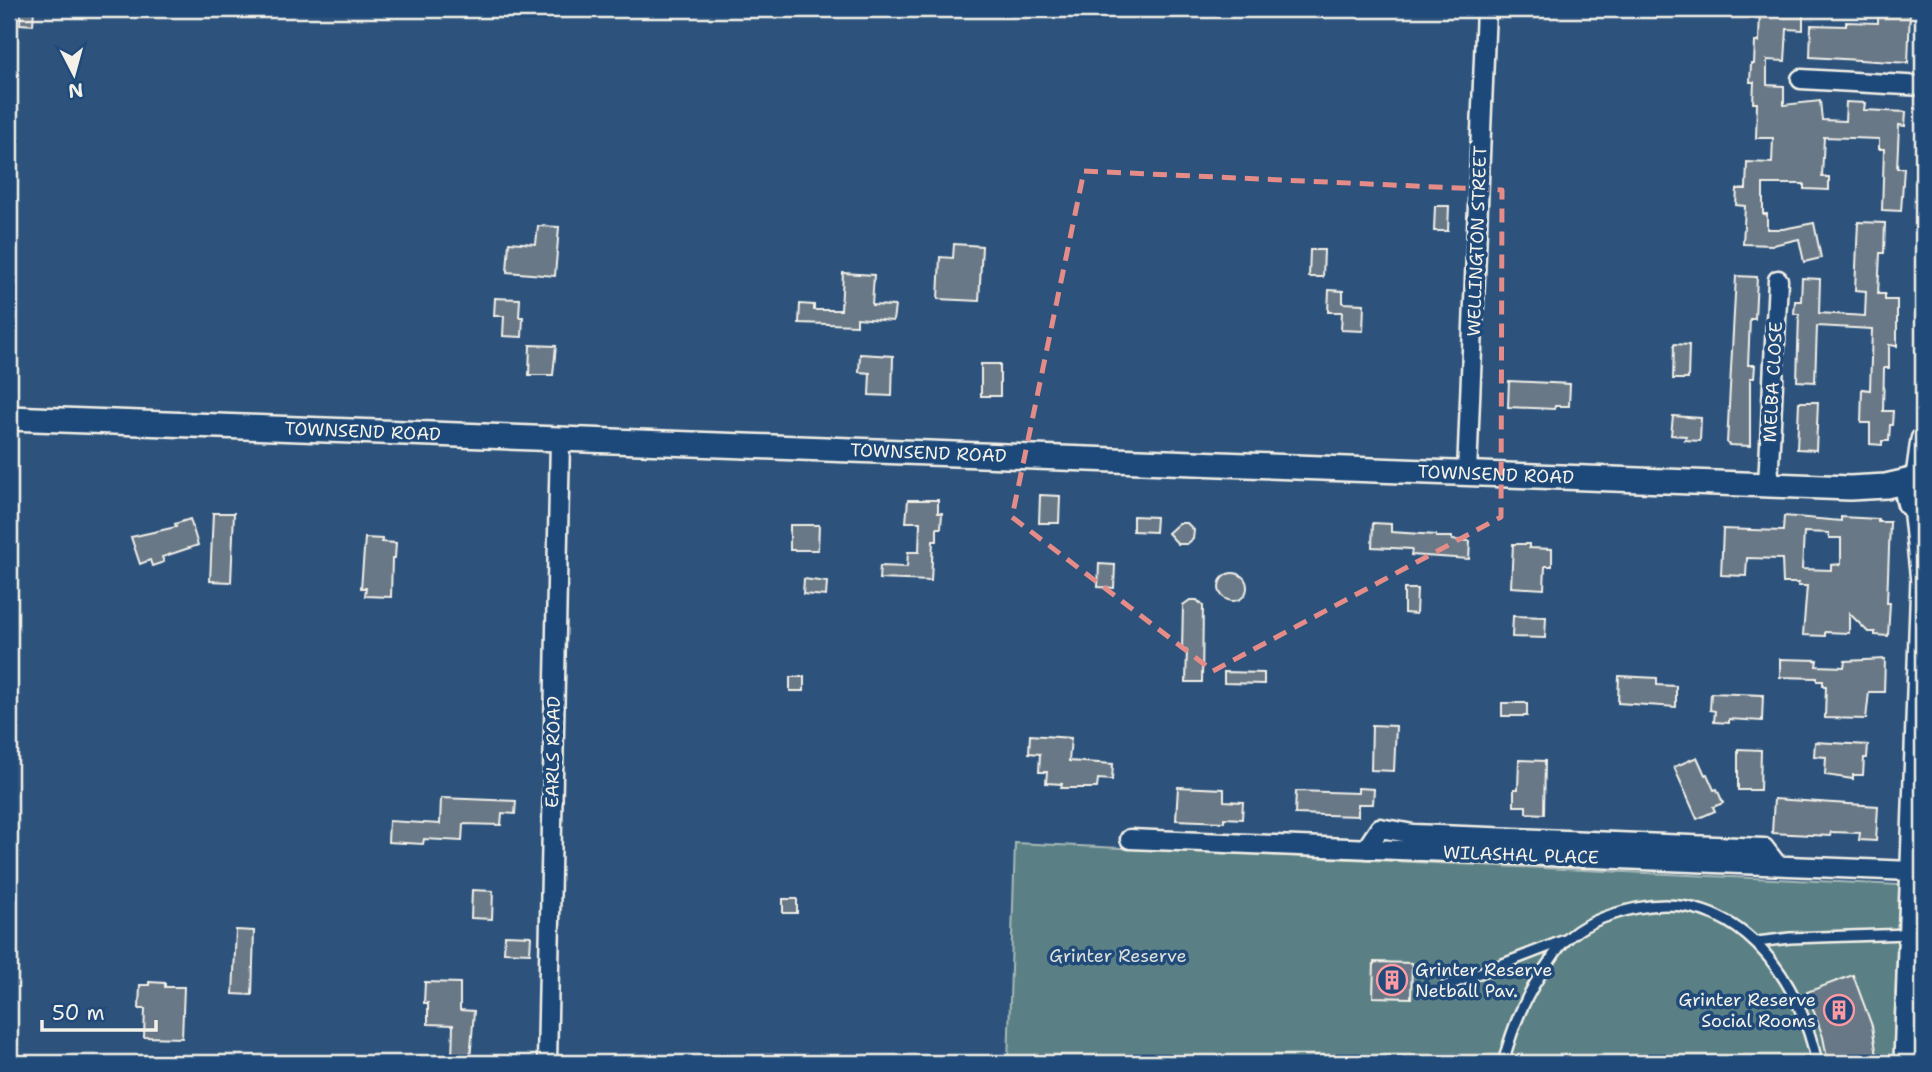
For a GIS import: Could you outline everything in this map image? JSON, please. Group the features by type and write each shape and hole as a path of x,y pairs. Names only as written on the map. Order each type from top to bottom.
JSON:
{"street":[{"name":"WELLINGTON STREET","path":"1467,473 1486,9"},
{"path":"1801,79 1923,86"},
{"name":"MELBA CLOSE","path":"1768,485 1778,280"},
{"name":"TOWNSEND ROAD","path":"9,418 1917,492"},
{"name":"EARLS ROAD","path":"547,1063 560,440"},
{"path":"1906,1063 1912,871 1919,833 1923,580 1917,492 1923,440"},
{"name":"WILASHAL PLACE","path":"1130,839 1912,871"}],"lane":[{"path":"1446,986 1565,940 1594,922 1620,911 1649,906 1674,906 1701,911 1728,921 1757,942 1782,974 1809,1031 1817,1063"},
{"path":"1757,942 1790,938 1911,934"},
{"path":"1503,1063 1517,1017 1530,990 1565,940"}],"highlighted area":[{"path":"1084,171 1502,190 1501,517 1213,671 1012,517"}],"green space":[{"name":"Grinter Reserve","path":"1015,843 1899,885 1893,1063 1008,1063"}],"building":[{"path":"21,9 34,9 33,25 20,24"},
{"path":"1760,9 1803,9 1803,30 1787,29 1785,61 1767,60 1767,85 1784,86 1784,105 1820,101 1822,120 1845,121 1846,102 1865,103 1864,110 1906,112 1905,126 1899,125 1897,168 1904,168 1901,211 1882,210 1884,149 1879,149 1879,139 1824,137 1822,177 1829,177 1829,190 1804,189 1804,184 1763,184 1763,214 1767,214 1767,229 1814,223 1821,258 1804,262 1799,239 1773,245 1743,244 1745,206 1736,205 1737,189 1746,189 1747,162 1772,163 1773,138 1756,138 1757,103 1753,103 1754,82 1750,82 1755,42 1759,42"},
{"path":"1878,9 1910,10 1908,63 1810,57 1811,25 1878,23"},
{"path":"1435,206 1449,206 1448,231 1434,231"},
{"path":"1858,222 1885,223 1878,294 1885,294 1885,300 1897,300 1897,346 1889,345 1889,368 1884,368 1883,411 1893,411 1892,425 1889,441 1882,441 1882,445 1870,444 1870,423 1861,423 1862,389 1870,390 1872,329 1817,326 1815,382 1797,381 1799,314 1794,314 1795,301 1801,301 1802,278 1820,279 1819,313 1865,316 1866,291 1855,290"},
{"path":"538,226 559,227 555,276 507,272 509,242 536,244"},
{"path":"954,244 982,246 979,301 938,299 940,257 953,258"},
{"path":"1310,250 1324,250 1323,277 1309,277"},
{"path":"843,273 874,275 872,305 895,306 893,321 857,318 857,325 799,323 800,304 814,305 814,310 841,310"},
{"path":"1736,276 1757,277 1755,319 1750,319 1748,365 1755,365 1754,378 1750,378 1750,446 1727,443"},
{"path":"1329,290 1343,291 1343,303 1364,304 1363,331 1341,330 1342,312 1328,312"},
{"path":"495,298 520,299 522,337 503,336 504,316 494,316"},
{"path":"1674,344 1689,345 1688,379 1673,379"},
{"path":"530,345 556,346 553,375 529,375"},
{"path":"860,354 893,356 892,396 869,395 870,373 859,372"},
{"path":"981,364 1000,364 1000,396 981,396"},
{"path":"1509,381 1570,384 1569,406 1555,406 1554,409 1508,407"},
{"path":"1799,402 1818,402 1816,450 1797,449"},
{"path":"1673,416 1701,418 1700,441 1671,435"},
{"path":"1040,495 1060,496 1059,523 1039,523"},
{"path":"908,500 938,500 938,513 942,513 941,528 937,528 937,541 933,541 931,581 879,579 880,566 907,567 908,552 919,552 920,522 906,522"},
{"path":"213,513 234,513 231,582 210,581"},
{"path":"1133,516 1156,517 1155,532 1133,531"},
{"path":"1784,516 1841,521 1841,517 1878,519 1878,522 1890,522 1888,636 1868,632 1849,613 1849,633 1803,635 1807,586 1783,583 1782,559 1747,558 1746,576 1721,575 1723,529 1783,531","holes":["1804,532 1829,533 1829,538 1841,538 1841,564 1831,565 1831,570 1802,569"]},
{"path":"190,519 198,545 162,557 164,562 152,566 150,560 140,564 131,537 176,527 175,524"},
{"path":"1179,523 1187,523 1194,530 1193,539 1187,544 1178,544 1168,533"},
{"path":"1373,523 1391,524 1391,532 1436,535 1452,537 1452,540 1470,541 1469,559 1411,555 1412,549 1372,547"},
{"path":"790,525 819,525 818,550 790,550"},
{"path":"365,538 396,543 395,558 392,558 391,597 365,596 366,588 361,588"},
{"path":"1513,544 1552,549 1552,566 1545,566 1544,589 1511,587"},
{"path":"1099,564 1115,565 1114,588 1098,587"},
{"path":"1233,573 1243,577 1247,587 1243,597 1233,601 1223,597 1219,587 1223,577"},
{"path":"804,579 827,582 826,596 803,594"},
{"path":"1404,589 1417,589 1416,614 1404,613"},
{"path":"1190,600 1197,600 1203,606 1202,682 1186,682 1187,650 1182,650 1183,605"},
{"path":"1513,616 1546,617 1545,638 1512,637"},
{"path":"1780,659 1817,660 1816,666 1844,667 1845,661 1885,659 1884,692 1869,692 1866,719 1825,718 1826,686 1823,686 1823,681 1817,681 1817,678 1780,677"},
{"path":"1224,672 1264,673 1264,684 1224,683"},
{"path":"1619,676 1657,678 1657,685 1676,686 1676,707 1618,703"},
{"path":"790,677 804,677 804,691 790,691"},
{"path":"1711,693 1763,695 1762,721 1729,719 1729,723 1714,722 1715,711 1710,710"},
{"path":"1502,703 1527,703 1527,716 1502,716"},
{"path":"1372,725 1396,726 1394,771 1371,770"},
{"path":"1030,735 1071,738 1069,761 1113,764 1112,780 1098,779 1097,788 1061,788 1062,784 1046,783 1047,772 1039,772 1040,754 1029,753"},
{"path":"1815,742 1868,745 1863,775 1853,775 1853,779 1825,775 1826,757 1814,756"},
{"path":"1738,749 1761,750 1760,790 1738,790"},
{"path":"1697,757 1723,803 1713,807 1715,811 1697,819 1674,767"},
{"path":"1519,760 1545,761 1544,814 1526,813 1526,806 1514,806 1514,789 1518,789"},
{"path":"1178,787 1224,789 1224,801 1243,802 1242,819 1224,818 1224,822 1176,820"},
{"path":"1358,788 1374,789 1373,804 1358,804 1358,816 1295,814 1296,791 1358,793"},
{"path":"441,798 516,801 515,814 502,813 501,825 463,824 462,841 424,839 423,844 388,842 389,821 440,824"},
{"path":"1774,799 1878,806 1876,841 1859,840 1860,833 1831,832 1830,836 1772,833"},
{"path":"472,890 493,891 492,919 471,918"},
{"path":"783,899 797,899 797,913 783,913"},
{"path":"236,930 254,931 252,995 233,994"},
{"path":"505,935 531,936 530,953 504,952"},
{"name":"Grinter Reserve Netball Pav.","path":"1374,962 1412,963 1411,998 1373,997"},
{"name":"Grinter Reserve Social Rooms","path":"1853,975 1872,1026 1878,1062 1828,1063 1823,1037 1807,992"},
{"path":"149,982 165,983 165,987 184,987 182,1038 144,1037 145,1009 139,1009 140,985 149,985"},
{"path":"425,982 460,983 460,1010 474,1011 470,1061 452,1060 453,1025 428,1024 428,1003 424,1003"}],"place":[{"name":"Grinter Reserve Netball Pav.","path":"1392,980"},
{"name":"Grinter Reserve Social Rooms","path":"1839,1010"}]}
